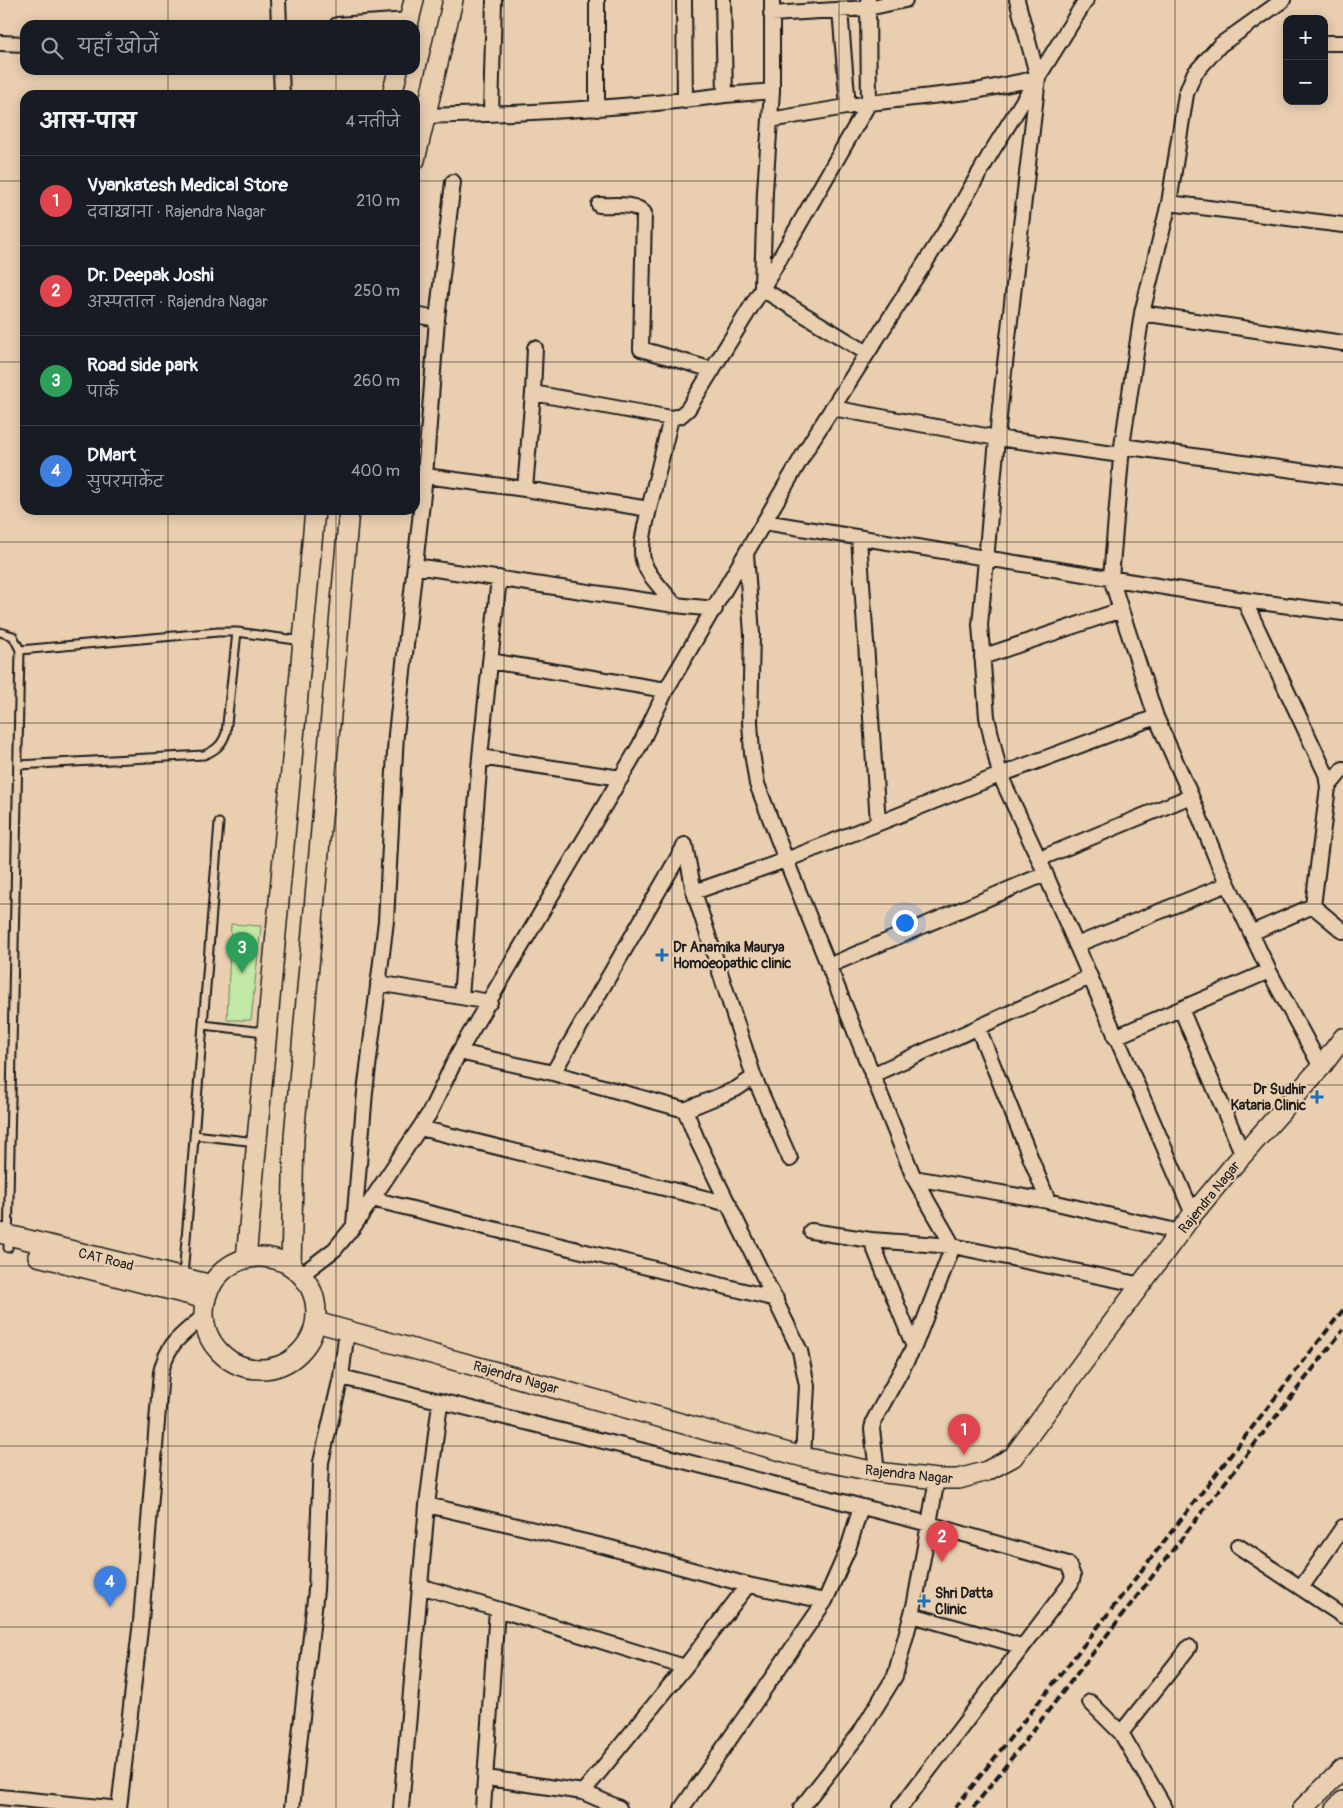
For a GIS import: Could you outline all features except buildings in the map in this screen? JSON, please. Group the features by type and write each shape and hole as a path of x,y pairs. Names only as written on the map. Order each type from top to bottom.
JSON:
{"main road":[{"path":"409,20 414,0"},
{"path":"421,116 453,0"},
{"path":"393,90 397,75"},
{"path":"246,1259 315,515"},
{"path":"296,1271 294,1137 349,515"},
{"name":"Rajendra Nagar","path":"316,1322 803,1457 877,1472 937,1479 959,1479 987,1471 1013,1458 1193,1214 1242,1155 1321,1067 1343,1038"},
{"name":"CAT Road","path":"4,1241 182,1285 207,1300"},
{"path":"269,1258 296,1271 311,1289 316,1305 316,1322 311,1336 303,1349 292,1360 277,1366 262,1369 246,1367 230,1360 217,1349 208,1333 207,1300 228,1267 246,1259 269,1258"},
{"path":"1303,1808 1343,1769"},
{"path":"1336,1808 1343,1801"}],"street":[{"path":"278,0 280,20"},
{"path":"491,114 494,0"},
{"path":"597,0 597,109"},
{"path":"684,0 685,101"},
{"path":"724,0 725,95"},
{"path":"762,289 765,191 772,91 772,0"},
{"path":"771,14 840,10 868,4 906,0"},
{"path":"1017,0 1038,78 997,438 980,625 986,716 1000,775 1046,874 1114,1037 1193,1214"},
{"path":"296,1271 335,1250 354,1226 420,1128 459,1052 640,745 666,690 715,609 764,522 832,408 953,219 992,151 1086,0"},
{"path":"1283,0 1220,45 1194,74 1186,94 1170,203 1142,314 1122,450 1111,578 1156,717 1251,934 1321,1067"},
{"path":"533,393 671,418 680,416 688,409 762,289 869,103 868,4"},
{"path":"840,10 848,107"},
{"path":"0,43 20,44"},
{"path":"1328,43 1343,43"},
{"path":"281,75 282,90"},
{"path":"770,120 869,103 976,90 1038,78"},
{"path":"421,116 597,109 772,91"},
{"path":"354,1226 364,1092 386,920 396,734 424,476 437,319 453,182"},
{"path":"1170,203 1343,225"},
{"path":"599,206 633,206 639,208 644,213 641,348 713,370"},
{"path":"762,289 867,353"},
{"path":"1142,314 1343,343"},
{"path":"420,316 437,319"},
{"path":"524,489 536,348"},
{"path":"832,408 997,438 1122,450 1343,478"},
{"path":"671,418 641,549 642,561 646,570 675,604"},
{"path":"424,476 524,489 649,509"},
{"path":"764,522 1244,600 1343,613"},
{"path":"859,538 878,823"},
{"path":"746,554 752,634 750,722 757,784 914,1178 953,1246"},
{"path":"415,566 715,609"},
{"path":"461,997 480,757 499,578"},
{"path":"1244,600 1326,774 1328,787 1313,906"},
{"path":"982,657 1121,610"},
{"path":"490,660 666,690"},
{"path":"694,892 786,860 1000,775 1156,717"},
{"path":"480,757 621,778"},
{"path":"1328,787 1343,769"},
{"path":"1039,859 1191,796"},
{"path":"553,1073 685,845 694,892 754,1077 790,1159"},
{"path":"828,966 1046,874"},
{"path":"1076,945 1228,884"},
{"path":"1313,906 1343,931"},
{"path":"1251,934 1313,906"},
{"path":"1114,1037 1269,971"},
{"path":"872,1075 1090,977"},
{"path":"378,983 490,1002"},
{"path":"1181,1009 1242,1155"},
{"path":"978,1028 1048,1201"},
{"path":"459,1052 553,1073 685,1110 736,1089 754,1077"},
{"path":"685,1110 698,1142 800,1351 807,1386 803,1457"},
{"path":"420,1128 729,1204"},
{"path":"914,1178 1048,1201 1180,1232"},
{"path":"372,1199 776,1299"},
{"path":"811,1231 871,1240 953,1246 1142,1285"},
{"path":"871,1240 914,1347"},
{"path":"877,1472 872,1429 874,1420 914,1347 953,1246"},
{"path":"118,1808 141,1621 161,1372 165,1356 171,1345 207,1300"},
{"path":"292,1808 316,1590 321,1462 341,1377 347,1330"},
{"path":"341,1377 440,1403 637,1449 929,1524 1068,1564 1074,1576 1070,1583 900,1808"},
{"path":"401,1808 427,1505 440,1403"},
{"path":"801,1808 860,1733 895,1676 912,1616 937,1479"},
{"path":"427,1505 607,1547 748,1585 825,1601"},
{"path":"682,1808 825,1601 848,1549 861,1507"},
{"path":"1301,1588 1343,1527"},
{"path":"1238,1546 1343,1616"},
{"path":"583,1792 685,1667 748,1585"},
{"path":"420,1586 685,1667"},
{"path":"483,1808 487,1778 497,1609"},
{"path":"912,1616 1022,1646"},
{"path":"1121,1733 1189,1647"},
{"path":"1090,1702 1121,1733 1164,1808"},
{"path":"487,1778 583,1792 619,1808"},
{"path":"0,1797 110,1808"}],"lane":[{"path":"0,632 13,636 20,650 4,1241"},
{"path":"18,765 204,755 214,750 223,743 226,733 237,632"},
{"path":"20,650 237,632 303,641"},
{"path":"182,1285 219,822"},
{"path":"203,1025 267,1032"},
{"path":"194,1135 257,1142"}],"green space":[{"path":"231,924 261,926 251,1020 227,1020"}],"railway":[{"path":"955,1808 1343,1310"},
{"path":"973,1808 1343,1330"}],"place":[{"name":"Dr Anamika Maurya Homoeopathic clinic","path":"662,955"},
{"name":"Road side park","path":"242,973"},
{"name":"Dr Sudhir Kataria Clinic","path":"1317,1097"},
{"name":"Vyankatesh Medical Store","path":"964,1455"},
{"name":"Dr. Deepak Joshi","path":"942,1562"},
{"name":"Shri Datta Clinic","path":"924,1601"},
{"name":"DMart","path":"110,1607"}]}
